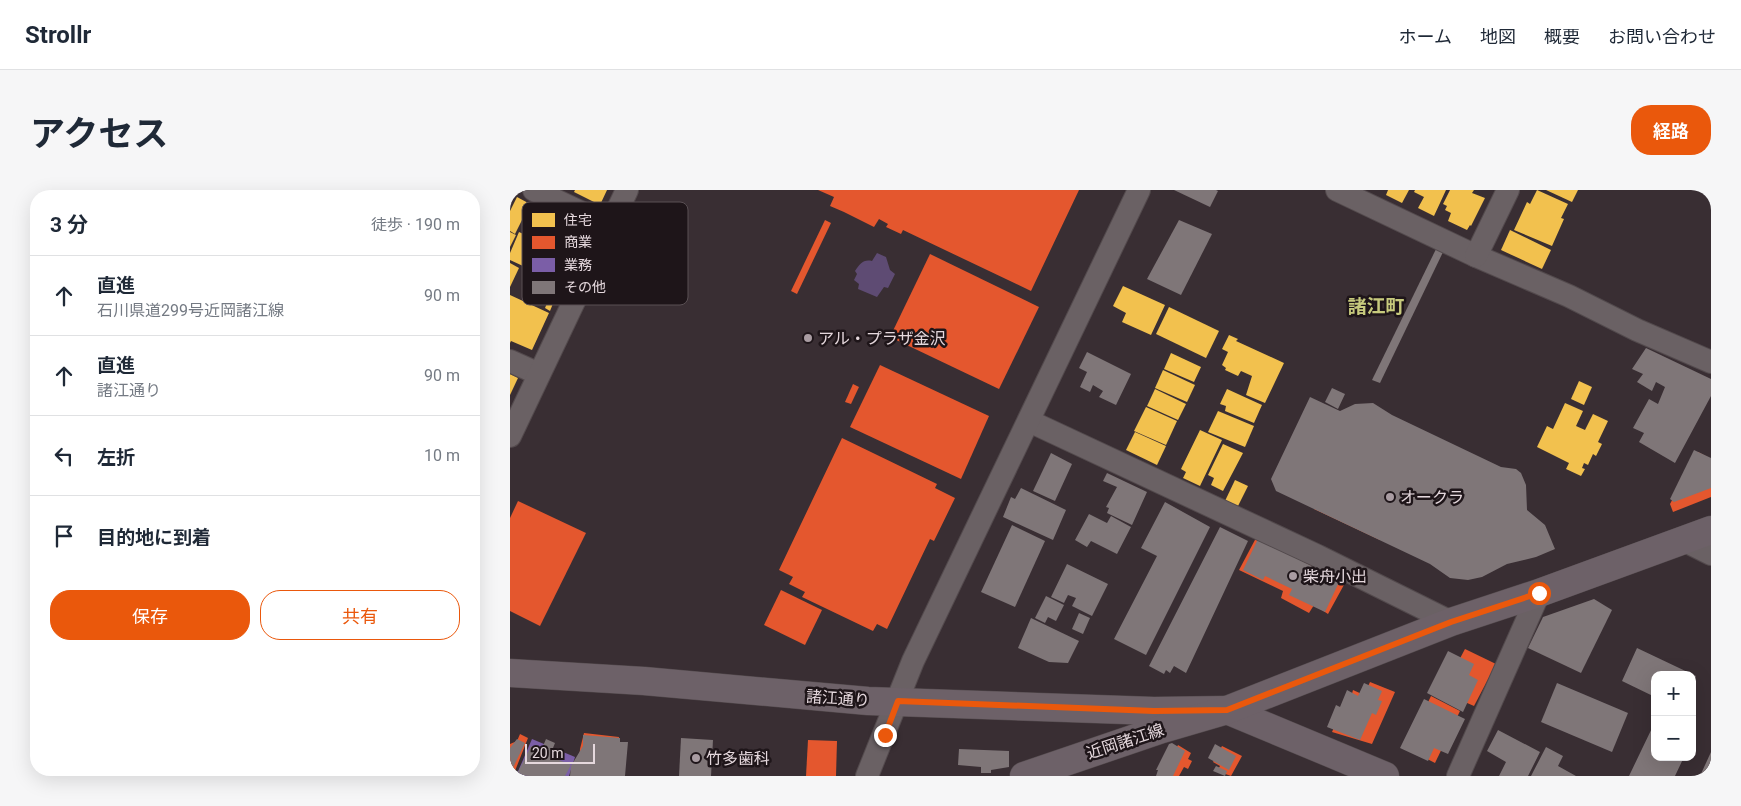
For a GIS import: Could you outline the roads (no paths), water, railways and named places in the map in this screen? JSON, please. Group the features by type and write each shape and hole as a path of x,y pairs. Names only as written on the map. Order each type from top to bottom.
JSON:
{"street":[{"path":"534,190 559,202"},
{"path":"621,202 627,190"},
{"path":"867,776 913,662 1139,190"},
{"path":"1337,190 1476,256 1711,362"},
{"path":"1476,256 1508,190"},
{"path":"510,436 572,305"},
{"path":"510,361 539,374"},
{"path":"1029,421 1318,556 1451,622"},
{"name":"近岡諸江線","path":"1024,776 1077,766 1227,710 1451,622 1539,593 1711,530"},
{"path":"1683,540 1711,554"},
{"path":"1458,776 1539,593"},
{"name":"諸江通り","path":"510,673 898,701 1154,711 1227,710"},
{"path":"1227,710 1385,776"}],"place":[{"name":"アル・プラザ金沢","path":"808,338"},
{"name":"オークラ","path":"1390,497"},
{"name":"柴舟小出","path":"1293,576"},
{"name":"竹多歯科","path":"696,758"}],"district":[{"name":"諸江町","path":"1376,306"}]}
